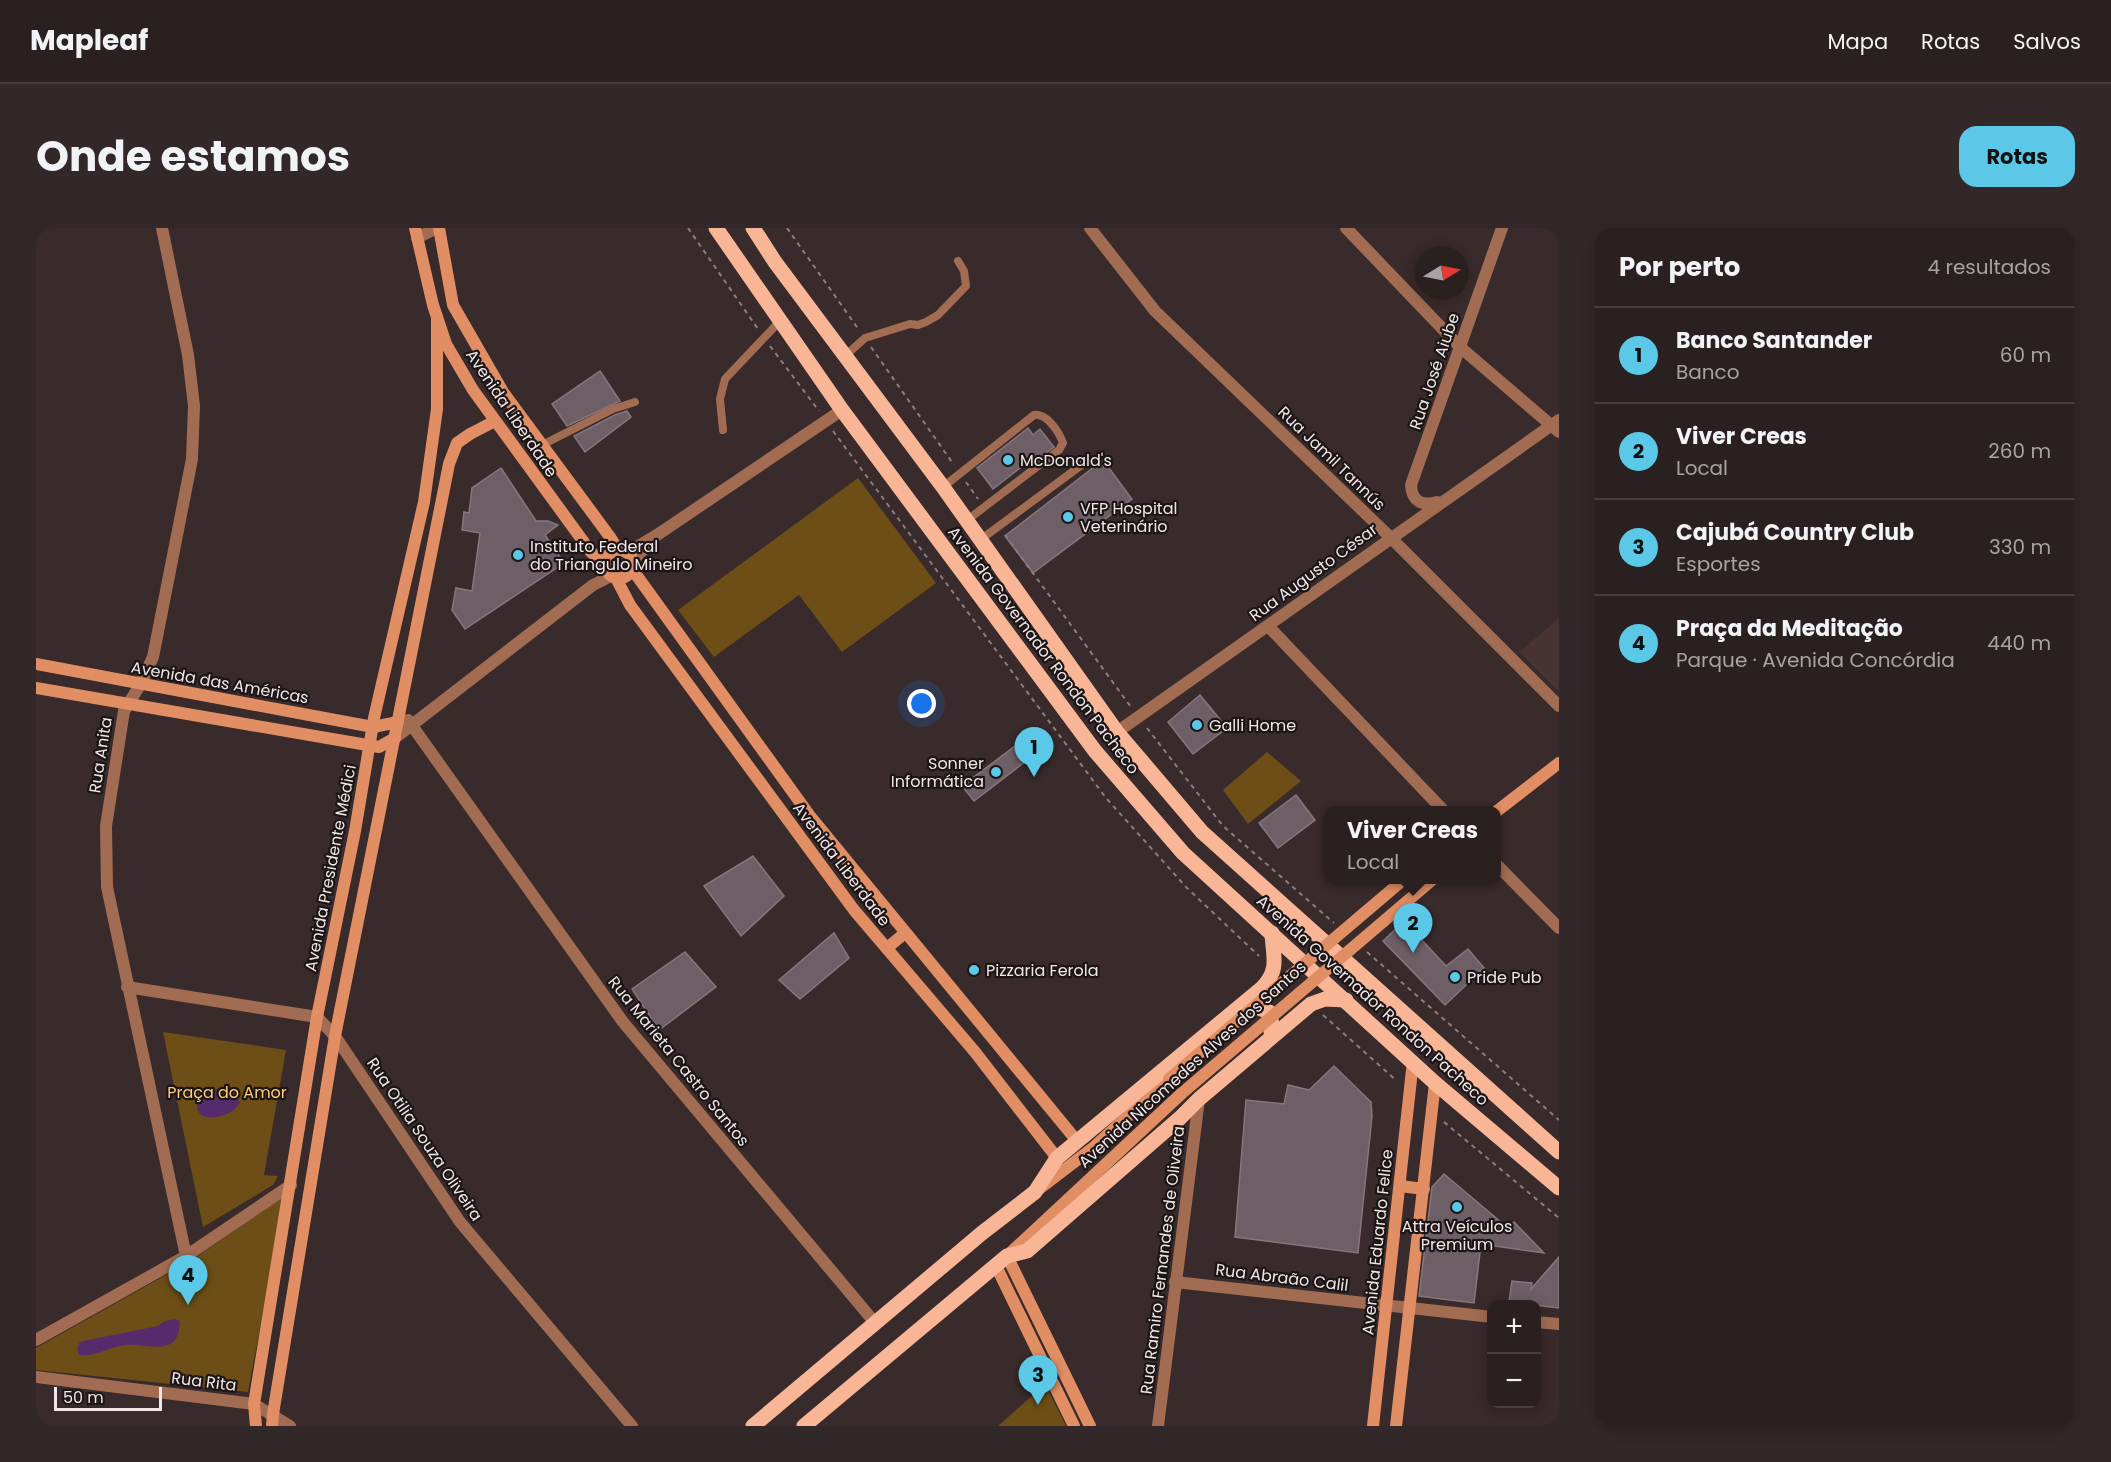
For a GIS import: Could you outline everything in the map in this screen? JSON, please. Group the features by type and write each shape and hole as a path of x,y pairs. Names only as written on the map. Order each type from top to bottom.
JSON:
{"main road":[{"name":"Avenida Liberdade","path":"438,228 453,304 503,392 627,558 810,816 1077,1141"},
{"name":"Avenida Governador Rondon Pacheco","path":"716,228 842,411 1095,752 1183,853 1435,1083 1559,1188"},
{"name":"Avenida Governador Rondon Pacheco","path":"753,228 774,262 943,487 1117,732 1202,832 1559,1152"},
{"name":"Avenida Liberdade","path":"416,233 446,344 473,390 591,552 610,572 637,614 854,910 975,1052 1058,1158"},
{"name":"Avenida Presidente Médici","path":"256,1426 254,1404 317,1017 355,831 373,727 424,502 437,409 437,317"},
{"path":"36,688 370,746 379,747 395,738 409,722 449,464 457,443 495,421"},
{"path":"607,557 627,558 625,577 610,572 607,557"},
{"name":"Avenida das Américas","path":"36,664 373,727 409,722"},
{"path":"273,1420 335,1035 395,738"},
{"path":"1501,808 1559,763"},
{"name":"Avenida Nicomedes Alves dos Santos","path":"753,1426 1035,1192 1094,1147 1169,1079 1397,884"},
{"name":"Avenida Nicomedes Alves dos Santos","path":"804,1426 1001,1261 1181,1094 1426,884"},
{"path":"887,948 905,933"},
{"name":"Avenida Nicomedes Alves dos Santos","path":"1035,1192 1058,1158 1271,978 1274,971 1272,933"},
{"name":"Avenida Nicomedes Alves dos Santos","path":"1001,1261 1027,1251 1199,1099 1311,1005 1325,999 1346,1000"},
{"path":"1239,1007 1259,1008 1269,1012 1272,1024 1266,1042"},
{"name":"Avenida Eduardo Felice","path":"1373,1426 1413,1061"},
{"path":"1396,1426 1435,1083"},
{"path":"1400,1186 1424,1189"},
{"path":"1001,1261 1074,1426"},
{"path":"1001,1261 1090,1426"}],"street":[{"name":"Rua Anita","path":"162,228 188,355 194,406 192,459 153,657 124,711 106,826 107,887 186,1256"},
{"path":"416,233 438,228"},
{"name":"Rua Jamil Tannús","path":"1090,228 1155,311 1390,537 1559,706"},
{"path":"1346,228 1460,347 1556,425"},
{"name":"Rua José Aiube","path":"1441,502 1426,505 1419,503 1413,496 1411,485 1502,228"},
{"path":"627,558 657,535 842,411"},
{"name":"Rua Augusto César","path":"1117,732 1390,537 1556,425"},
{"path":"409,722 610,572"},
{"path":"1268,626 1439,806"},
{"name":"Rua Marieta Castro Santos","path":"409,722 623,1022 876,1324"},
{"path":"1501,869 1559,928"},
{"path":"127,987 317,1017"},
{"name":"Rua Otilia Souza Oliveira","path":"317,1017 335,1035 460,1222 632,1426"},
{"name":"Rua Ramiro Fernandes de Oliveira","path":"1158,1426 1199,1099"},
{"path":"36,1340 186,1256 291,1185"},
{"name":"Rua Abraão Calil","path":"1176,1282 1487,1317"},
{"path":"1541,1322 1559,1324"},
{"name":"Rua Rita","path":"36,1377 254,1404 273,1420 290,1426"}],"lane":[{"path":"844,357 865,338 910,324 918,325 938,315 966,286 964,271 958,261"},
{"path":"723,430 720,399 725,379 755,349 763,336 780,321"},
{"path":"542,445 619,407 635,402"},
{"path":"943,487 1034,415 1045,416 1061,438 1063,443 1059,450 966,521"},
{"path":"980,540 1083,464"}],"shaded area":[{"path":"1559,618 1559,692 1519,652"},
{"path":"207,1089 226,1091 234,1095 240,1103 235,1109 219,1117 203,1116 198,1111 197,1104 200,1093"},
{"path":"174,1319 180,1321 178,1333 176,1339 167,1345 156,1347 125,1345 91,1355 79,1355 77,1349 79,1343 83,1341 158,1326"}],"green space":[{"path":"858,478 936,583 842,652 799,595 714,657 678,610"},
{"path":"1267,752 1301,781 1248,824 1223,790"},
{"name":"Praça do Amor","path":"163,1032 286,1050 264,1175 278,1176 273,1185 203,1227"},
{"path":"285,1196 248,1392 36,1370 36,1348 189,1262"},
{"path":"1045,1384 1066,1426 998,1426"}],"building":[{"path":"600,371 620,401 567,426 552,404"},
{"path":"627,411 631,417 585,452 574,436"},
{"name":"McDonald's","path":"1028,428 1033,435 1040,429 1054,447 1035,461 1033,458 993,489 977,468"},
{"name":"VFP Hospital Veterinário","path":"1103,460 1132,499 1033,573 1005,536"},
{"name":"Instituto Federal do Triangulo Mineiro","path":"501,468 536,521 548,521 558,525 545,535 564,563 465,629 452,610 456,588 472,591 480,533 462,530 464,512 469,513 472,488"},
{"name":"Galli Home","path":"1200,695 1227,728 1193,754 1168,722"},
{"name":"Sonner Informática","path":"1019,743 1030,758 974,801 962,786"},
{"path":"1296,795 1315,820 1278,848 1259,823"},
{"path":"753,856 784,896 741,936 704,886"},
{"path":"1401,924 1404,927 1407,924 1446,966 1468,949 1484,968 1445,1005 1383,941"},
{"path":"834,933 849,958 800,999 779,980"},
{"path":"685,952 716,987 659,1030 632,989"},
{"path":"1334,1066 1371,1102 1372,1116 1358,1253 1235,1237 1246,1100 1284,1104 1288,1085 1309,1090"},
{"path":"1444,1174 1508,1228 1514,1222 1544,1253 1481,1244 1474,1303 1419,1296 1432,1187"},
{"path":"1559,1257 1559,1308 1541,1306 1541,1300 1509,1300 1512,1281 1532,1283 1531,1289"}],"place":[{"name":"McDonald's","path":"1008,460"},
{"name":"VFP Hospital Veterinário","path":"1068,517"},
{"name":"Instituto Federal do Triangulo Mineiro","path":"518,555"},
{"name":"Galli Home","path":"1197,725"},
{"name":"Sonner Informática","path":"996,772"},
{"name":"Banco Santander","path":"1034,777"},
{"name":"Viver Creas","path":"1413,953"},
{"name":"Pizzaria Ferola","path":"974,970"},
{"name":"Pride Pub","path":"1455,977"},
{"name":"Attra Veículos Premium","path":"1457,1207"},
{"name":"Praça da Meditação","path":"188,1305"},
{"name":"Cajubá Country Club","path":"1038,1405"}]}
